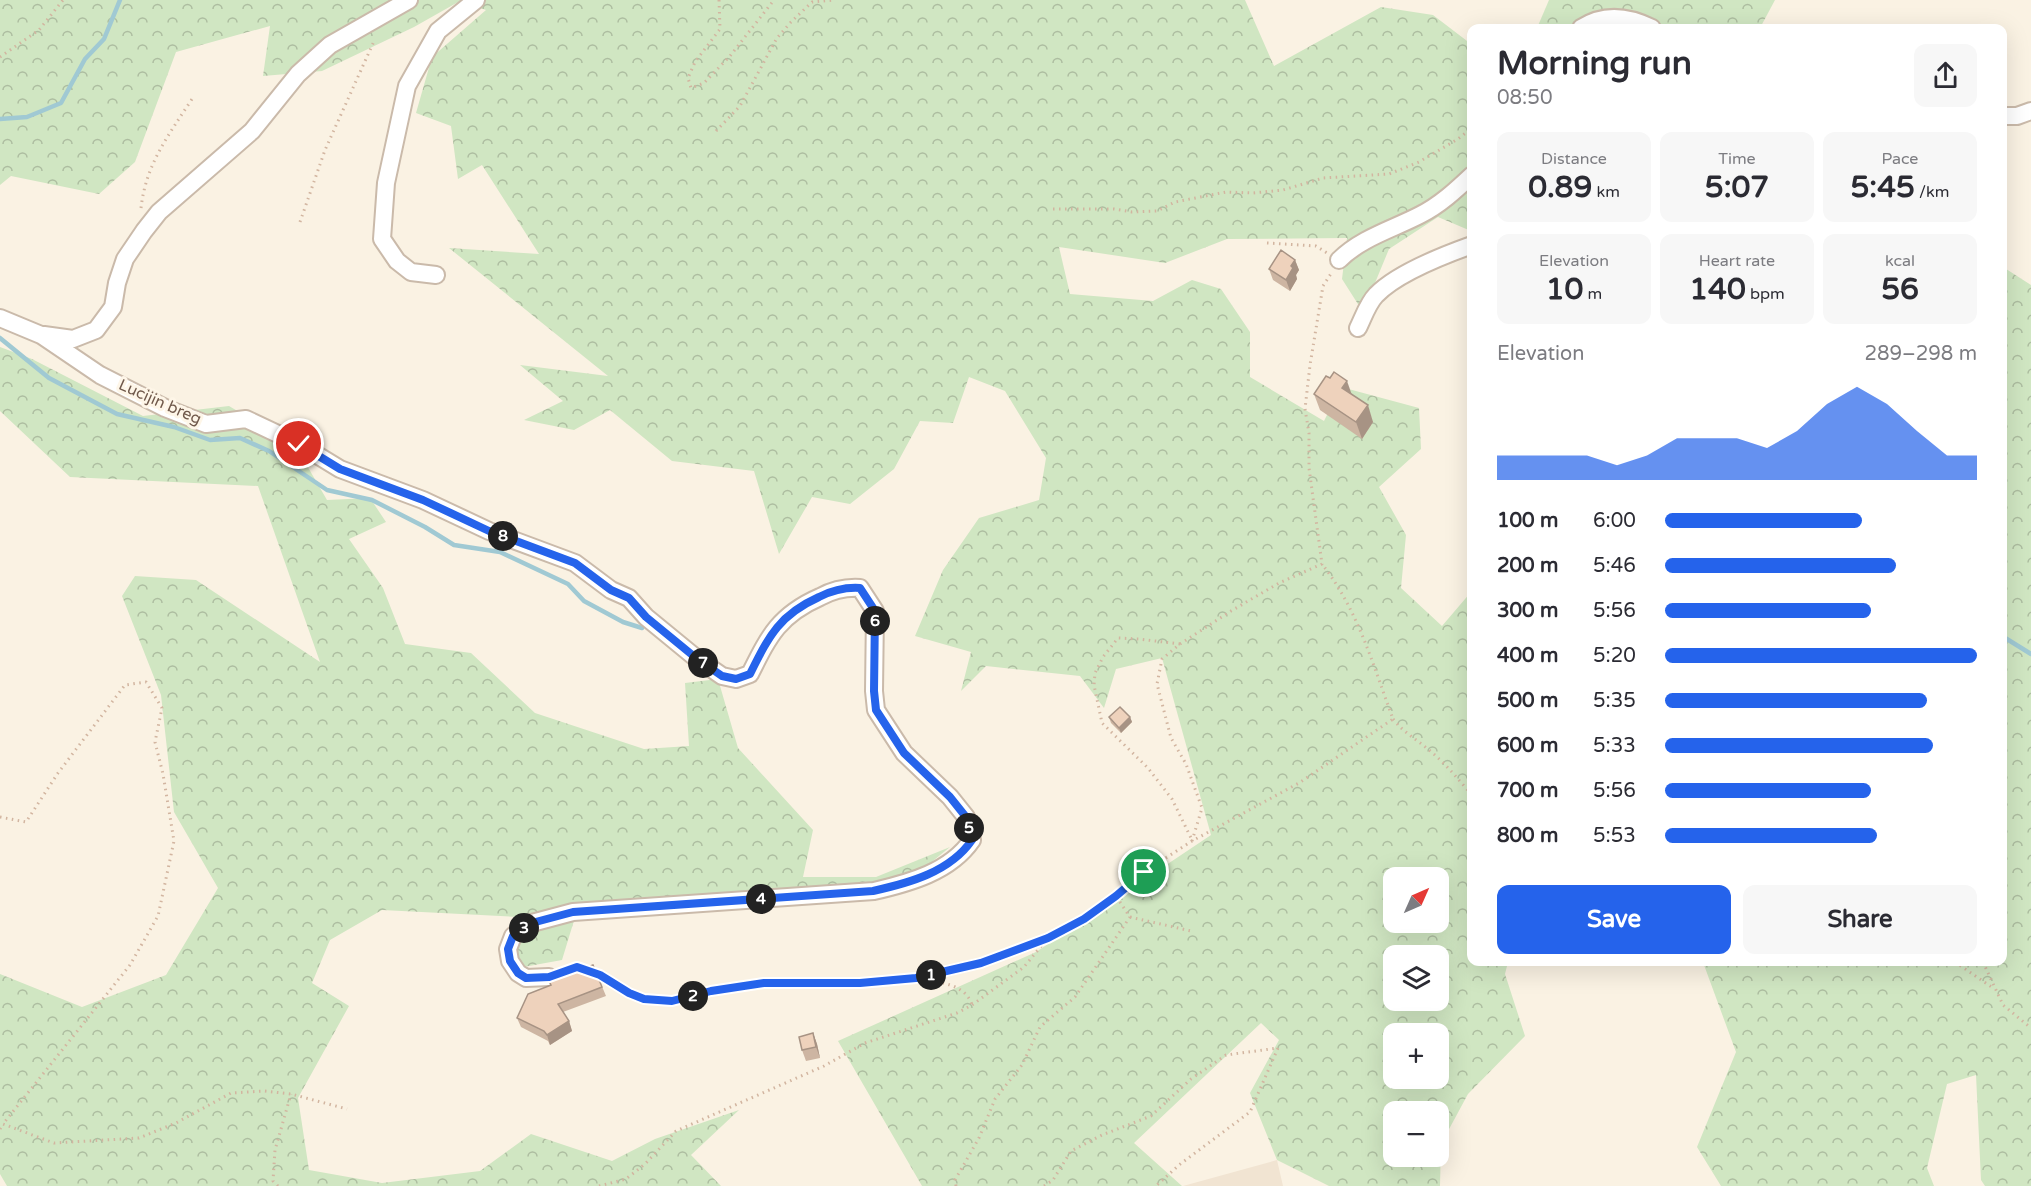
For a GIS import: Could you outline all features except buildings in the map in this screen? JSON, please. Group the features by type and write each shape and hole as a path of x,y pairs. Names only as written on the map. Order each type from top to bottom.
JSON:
{"street":[{"name":"Lucijin breg","path":"41,335 73,339 96,330 113,307 117,283 125,259 159,212 252,131 298,74 330,45 409,0"},
{"path":"436,275 411,272 397,261 382,239 386,183 407,86 438,31 476,0"},
{"path":"1592,24 1614,16 1634,19 1644,24"},
{"path":"2007,116 2017,116 2031,111"},
{"path":"1339,260 1348,250 1422,214 1452,195 1467,180"},
{"path":"1358,328 1375,296 1396,279 1467,247"},
{"name":"Lucijin breg","path":"0,318 41,335 100,375 165,408 206,424 246,419 299,444 340,469 423,500 489,531 575,563 611,590 629,598 646,617 722,676 736,679 750,674 766,643 783,619 800,606 846,587 860,588 875,611 874,691 876,710 904,753 950,797 966,817 972,840 963,853 941,868 908,883 873,891 573,912 528,924 513,936 508,949 510,961 518,973 526,978 549,977"}],"path":[{"path":"0,57 39,30 63,0"},
{"path":"719,0 720,29 695,62 688,78 691,88 704,83 730,56 774,0"},
{"path":"716,131 740,106 777,38 791,22 812,2 834,0"},
{"path":"300,222 325,150 375,38"},
{"path":"144,231 140,214 143,186 160,148 192,99"},
{"path":"1053,209 1157,211 1175,202 1226,192 1253,194 1283,190 1323,178 1389,174 1419,162 1467,132"},
{"path":"1267,243 1316,246 1339,260 1323,286 1305,409 1322,564 1338,585 1363,634 1393,719 1401,730 1428,749 1467,789"},
{"path":"1192,841 1202,808 1186,764 1171,738 1157,684 1162,659 1179,644 1231,611 1279,583 1322,564"},
{"path":"1179,644 1118,639 1103,657 1095,673 1094,686 1102,723 1148,768 1172,798 1192,841"},
{"path":"0,817 26,822 58,773 125,685 146,682 162,708 155,742 163,774 174,842 159,916 130,965 0,1130"},
{"path":"549,977 577,967 600,975 629,993 644,999 672,1001 711,991 764,983 860,983 916,978 981,963 1048,938 1084,919 1144,872 1192,841 1299,783 1393,719"},
{"path":"1116,896 1130,917 1191,931"},
{"path":"956,1186 955,1180 979,1138 994,1099 1022,1065 1041,1027 1075,997 1130,917"},
{"path":"599,1186 626,1179 645,1164 676,1131 824,1066 865,1043 947,1017 972,1005 1024,967 1048,938"},
{"path":"1961,966 1994,989"},
{"path":"1985,966 2003,1005 2031,1028"},
{"path":"916,978 960,988 970,997 972,1005"},
{"path":"1044,1186 1053,1180 1071,1151 1102,1135 1151,1116 1191,1079 1226,1055 1278,1048 1250,1112 1179,1165 1156,1186"},
{"path":"3,1124 54,1143 139,1138 176,1123 231,1093 264,1091 291,1094 347,1110"},
{"path":"278,1186 273,1181 275,1150 291,1094"}],"shaded area":[{"path":"1277,1160 1283,1186 1183,1186"}],"green space":[{"path":"0,0 1245,0 1274,66 1381,7 1433,15 1467,41 1467,229 1438,217 1389,249 1363,312 1342,279 1347,238 1227,239 1165,263 1059,247 1070,294 1153,301 1192,280 1221,289 1250,332 1250,377 1324,421 1341,387 1419,408 1421,449 1379,487 1406,535 1401,588 1442,626 1467,597 1467,966 1507,966 1505,974 1525,1036 1468,1094 1449,1129 1449,1101 1383,1101 1383,1167 1440,1167 1440,1186 1329,1186 1277,1160 1250,1093 1279,1040 1261,1023 1134,1143 1182,1186 922,1186 838,1041 1036,952 1211,835 1162,658 1116,669 1104,708 1080,676 986,666 961,691 971,652 915,636 943,570 979,518 1039,500 1046,458 1005,391 969,377 953,423 920,421 894,469 850,504 812,497 779,554 754,471 672,461 610,410 574,430 524,420 563,401 520,365 608,376 449,248 539,254 482,165 458,179 451,126 416,113 432,57 486,10 460,1 414,27 322,71 263,76 270,26 176,52 135,162 99,194 11,176 0,185"},
{"path":"1549,0 1775,0 1762,24 1539,24"},
{"path":"2007,270 2031,285 2031,1186 1985,1186 1981,1180 1976,1075 1947,1084 1927,1168 1934,1186 1721,1186 1697,1147 1736,1052 1704,966 2007,966"},
{"path":"0,347 32,359 143,416 229,406 295,445 327,500 370,498 386,522 349,539 383,588 405,644 471,653 535,713 644,749 689,746 685,683 718,679 738,748 813,830 803,877 876,877 950,847 907,882 576,914 562,960 518,968 518,917 382,910 330,940 312,983 349,1006 298,1098 309,1170 382,1183 480,1171 531,1134 612,1161 655,1139 739,1110 691,1155 721,1186 7,1186 0,1174 0,974 82,1007 166,975 218,888 174,812 161,695 122,596 135,576 196,580 320,662 258,486 70,477 0,411"}],"waterway":[{"path":"0,119 27,117 61,103 85,59 104,39 120,0"},
{"path":"0,338 49,378 117,414 174,427 210,440 240,438 269,451 327,490 372,500 425,527 454,545 500,552 568,584 584,601 623,622 642,628"},
{"path":"2007,639 2031,654"}],"route":[{"path":"299,444 340,469 423,500 489,531 575,563 611,590 629,598 646,617 722,676 736,679 750,674 766,643 783,619 800,606 824,594 846,587 860,588 875,611 874,691 876,710 904,753 950,797 966,817 972,840 963,853 941,868 908,883 873,891 573,912 528,924 513,936 508,949 510,961 518,973 526,978 549,977 577,967 600,975 629,993 644,999 672,1001 711,991 764,983 860,983 916,978 981,963 1048,938 1084,919 1144,872"}]}
